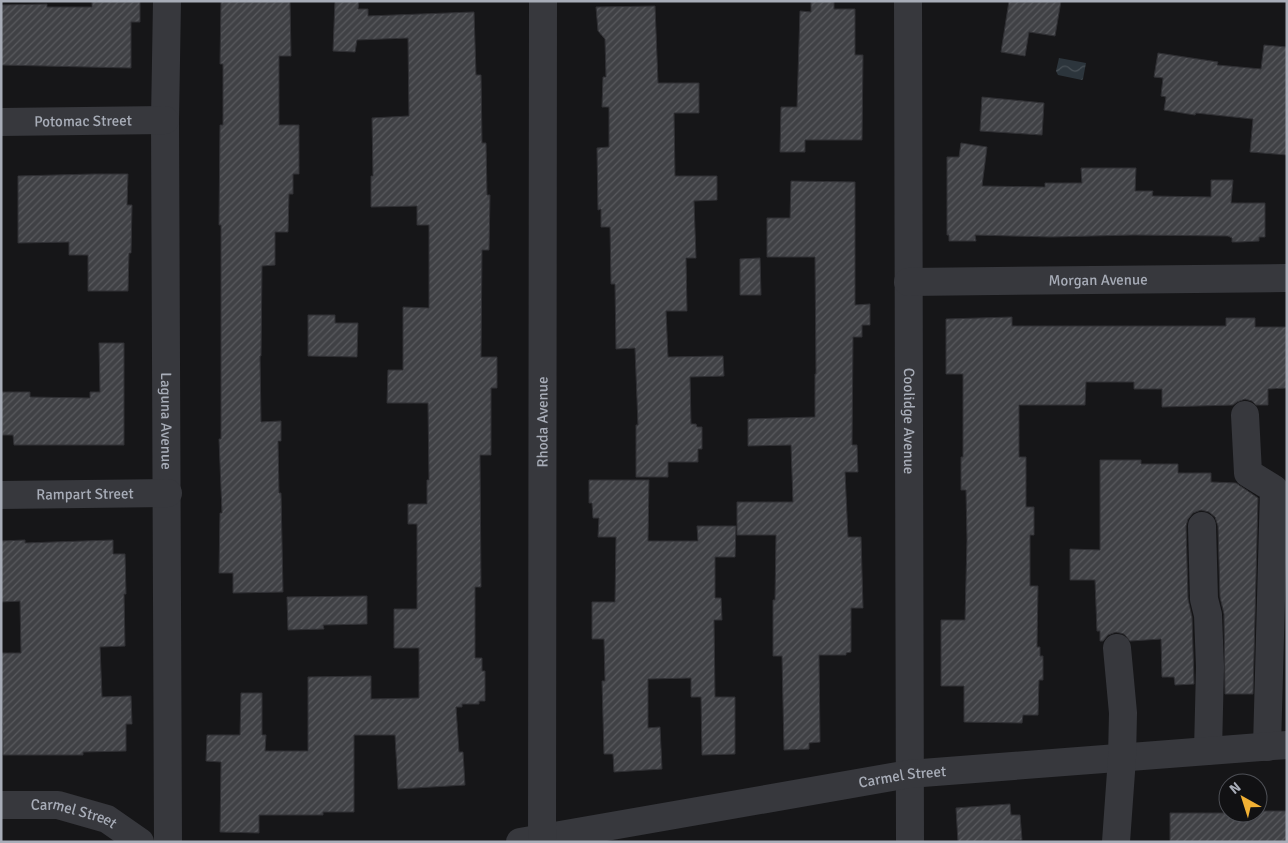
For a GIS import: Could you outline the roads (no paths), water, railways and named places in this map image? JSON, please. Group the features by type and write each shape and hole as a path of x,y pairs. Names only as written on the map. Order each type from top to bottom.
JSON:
{"street":[{"name":"Laguna Avenue","path":"167,1 165,120 168,842"},
{"name":"Rhoda Avenue","path":"535,840 543,1"},
{"name":"Coolidge Avenue","path":"908,1 910,842"},
{"name":"Potomac Street","path":"1,122 165,120"},
{"name":"Morgan Avenue","path":"908,282 1287,278"},
{"path":"1246,415 1248,472 1274,489 1277,746"},
{"name":"Rampart Street","path":"1,495 168,494"},
{"path":"1202,526 1204,599 1208,615 1210,668 1208,751"},
{"path":"1116,842 1123,714 1117,648"},
{"name":"Carmel Street","path":"535,840 909,774 1277,746"},
{"name":"Carmel Street","path":"1,805 58,805 107,820 140,842"}],"water":[{"path":"1059,58 1086,63 1083,79 1058,75 1056,71"}]}
